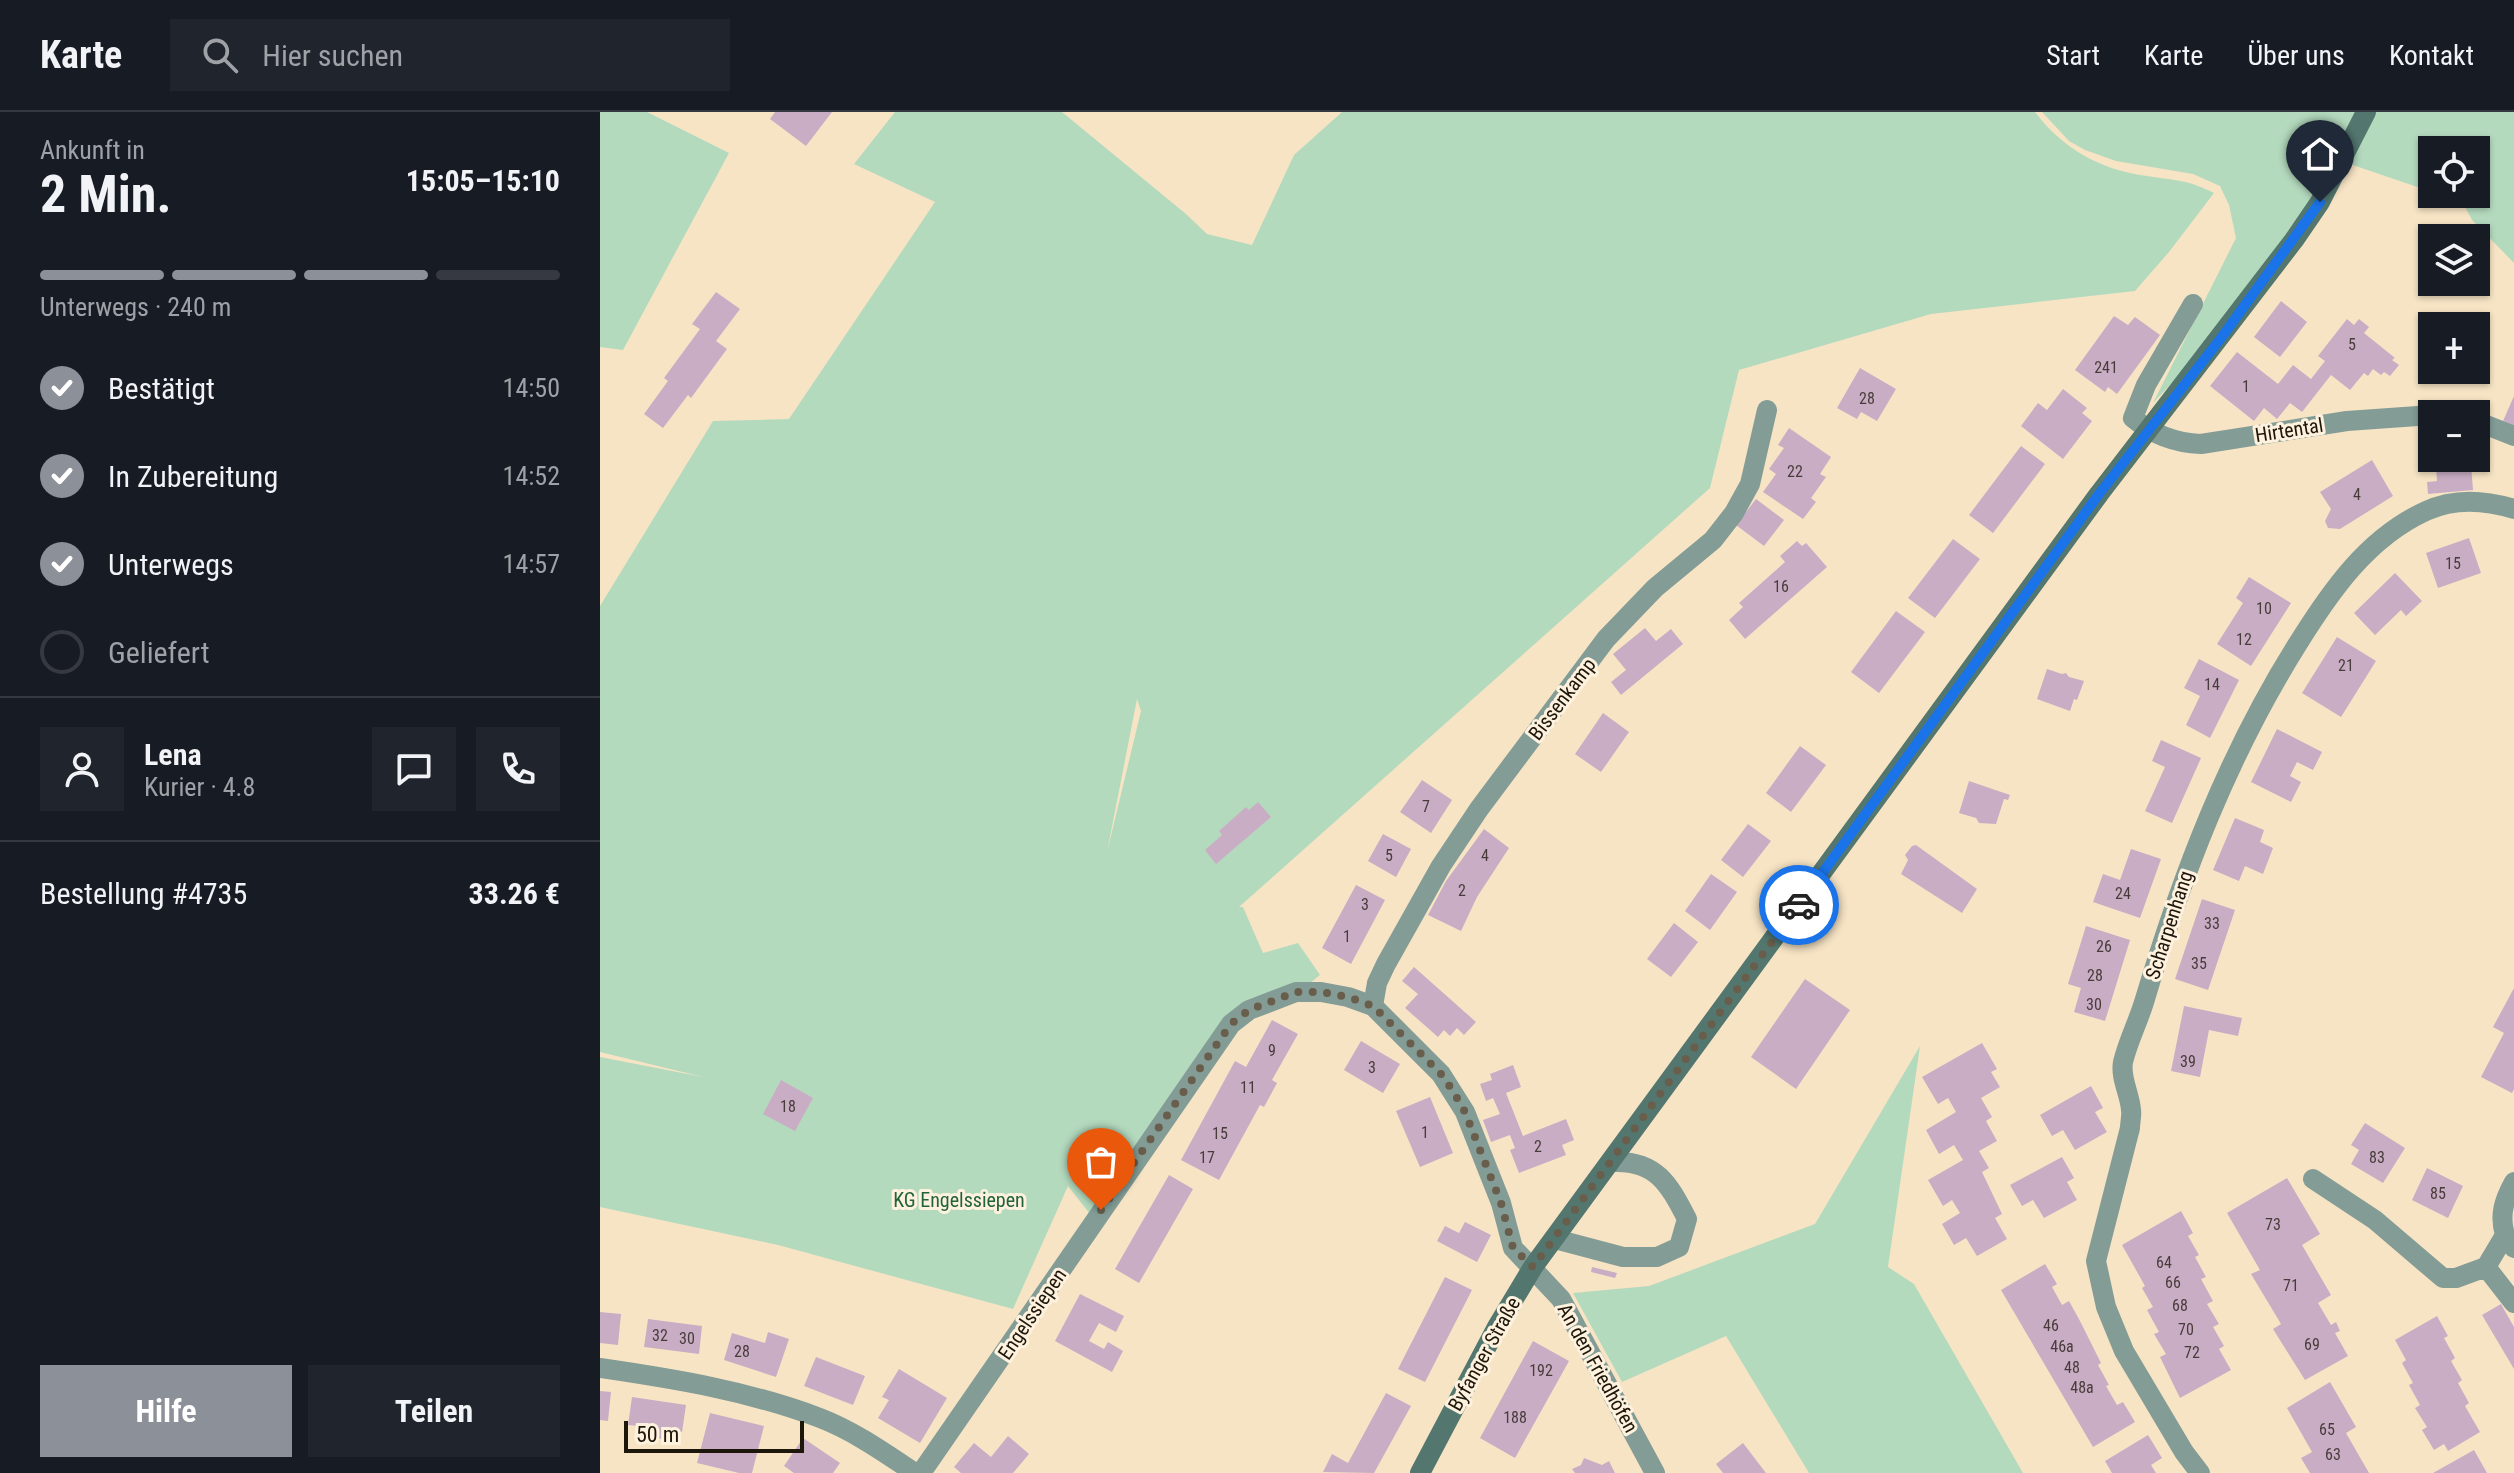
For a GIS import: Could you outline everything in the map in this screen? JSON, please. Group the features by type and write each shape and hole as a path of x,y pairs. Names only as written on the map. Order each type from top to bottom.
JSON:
{"street":[{"name":"Byfanger Straße","path":"1420,1473 1497,1327 1533,1267 1613,1162 1964,678 2303,227 2320,202 2366,112"},
{"path":"2148,431 2133,418 2146,385 2193,304"},
{"name":"Bissenkamp","path":"1373,1006 1377,983 1386,964 1441,866 1479,809 1606,639 1655,588 1713,540 1734,513 1750,484 1767,410"},
{"name":"Hirtental","path":"2148,431 2189,444 2201,444 2347,421 2418,416"},
{"path":"2490,427 2514,436"},
{"name":"Scharpenhang","path":"2200,1473 2184,1452 2124,1351 2106,1307 2096,1261 2130,1128 2131,1109 2122,1065 2171,909 2204,825 2246,736 2283,668 2334,588 2365,553 2394,530 2426,511 2458,502 2487,502 2514,509"},
{"name":"Engelssiepen","path":"921,1473 1231,1024 1249,1010 1296,992 1321,992 1373,1006 1434,1067 1465,1112 1501,1203 1513,1248 1533,1267"},
{"path":"1555,1239 1623,1257 1657,1257 1679,1247 1687,1219 1661,1176 1643,1164 1613,1162"},
{"path":"2313,1179 2375,1220 2443,1278 2456,1278 2486,1267 2509,1241 2501,1220 2506,1196 2514,1182"},
{"name":"An den Friedhöfen","path":"1533,1267 1561,1299 1655,1473"},
{"path":"2486,1267 2514,1303"},
{"path":"600,1368 700,1383 822,1418 873,1445 915,1473"}],"green space":[{"path":"600,112 647,112 729,153 623,350 600,347"},
{"name":"KG Engelssiepen","path":"895,112 1062,112 1207,234 1252,245 1294,155 1342,112 2035,112 2058,137 2099,163 2130,173 2188,183 2214,193 2135,291 1931,314 1739,370 1710,488 1239,907 1243,907 1263,953 1298,943 1320,975 1305,987 1222,1026 1090,1214 1068,1186 1013,1309 778,1245 600,1207 600,1057 703,1077 600,1052 600,606 713,421 789,419 935,202 854,164","holes":["1137,699 1141,711 1108,848"]},
{"path":"2042,112 2514,112 2514,263 2490,238 2490,224 2476,224 2466,208 2490,208 2490,136 2418,136 2418,187 2341,161 2220,332 2153,403 2236,238 2229,205 2220,186 2193,174 2116,161 2069,141"},
{"path":"1920,1046 1888,1267 1914,1284 2023,1473 1809,1473 1726,1336 1622,1382 1573,1293 1649,1286 1815,1224"}],"building":[{"path":"775,112 832,112 806,146 770,119"},
{"path":"716,292 740,309 716,341 727,349 691,398 688,395 663,428 644,414 668,381 664,378 700,329 692,324"},
{"path":"2281,301 2307,322 2280,357 2254,337"},
{"path":"2114,316 2128,325 2135,317 2160,335 2117,394 2108,387 2105,392 2075,370"},
{"path":"2347,319 2354,325 2359,319 2369,327 2364,333 2395,358 2392,360 2399,365 2390,376 2384,372 2381,375 2373,369 2368,376 2364,373 2350,390 2331,375 2302,412 2290,403 2277,419 2264,408 2254,421 2210,386 2237,352 2278,384 2293,365 2311,379 2325,361 2318,356"},
{"path":"1860,368 1896,389 1877,421 1861,412 1857,419 1837,408"},
{"path":"2063,389 2087,408 2082,413 2092,421 2063,459 2021,426 2038,403 2047,410"},
{"path":"2514,396 2514,426 2503,421"},
{"path":"1789,428 1831,457 1820,474 1826,477 1811,498 1816,502 1803,519 1763,492 1776,474 1769,469 1784,448 1778,445"},
{"path":"2021,446 2045,464 1993,533 1969,515"},
{"path":"2372,460 2393,496 2340,529 2328,528 2325,521 2331,509 2320,492"},
{"path":"2436,472 2472,472 2473,490 2428,494 2427,482 2437,481"},
{"path":"1756,499 1784,520 1764,546 1736,525"},
{"path":"2469,538 2481,573 2438,588 2426,553"},
{"path":"1953,539 1980,559 1935,618 1908,598"},
{"path":"1797,541 1802,546 1806,543 1827,567 1745,639 1729,620 1743,607 1739,603 1785,562 1780,556"},
{"path":"2395,573 2422,601 2406,616 2401,610 2375,635 2354,613"},
{"path":"2249,577 2291,603 2251,666 2217,644 2243,603 2236,598"},
{"path":"1896,611 1925,632 1879,693 1851,672"},
{"path":"1645,628 1656,641 1671,629 1683,644 1621,695 1611,682 1626,670 1613,654"},
{"path":"2337,637 2376,661 2341,717 2302,693"},
{"path":"2199,659 2239,680 2210,738 2186,725 2200,696 2184,688"},
{"path":"2047,669 2084,681 2070,711 2037,699"},
{"path":"1603,713 1629,732 1601,772 1575,754"},
{"path":"2277,729 2322,752 2313,770 2297,762 2290,776 2301,782 2291,802 2251,782"},
{"path":"2161,740 2201,758 2172,823 2145,811 2165,767 2152,761"},
{"path":"1800,746 1826,765 1791,812 1766,793"},
{"path":"1422,780 1452,800 1431,833 1400,812"},
{"path":"1969,781 2010,795 2008,800 2004,799 1996,824 1979,823 1976,818 1959,813"},
{"path":"1258,802 1271,817 1216,864 1205,850 1222,835 1219,831 1246,807 1249,810"},
{"path":"2235,818 2264,830 2260,842 2273,848 2263,874 2245,866 2239,881 2213,870"},
{"path":"1748,824 1771,841 1743,877 1721,860"},
{"path":"1484,829 1509,848 1477,897 1461,931 1428,915 1446,881"},
{"path":"1383,834 1411,849 1396,877 1368,861"},
{"path":"1916,845 1977,889 1962,913 1901,874 1908,860 1905,855"},
{"path":"2131,849 2161,859 2140,918 2093,902 2103,874 2120,880"},
{"path":"1711,874 1737,892 1710,930 1685,911"},
{"path":"1356,885 1385,900 1351,964 1322,948"},
{"path":"2202,899 2235,910 2208,990 2175,979"},
{"path":"1674,923 1698,942 1671,977 1647,959"},
{"path":"2086,926 2130,940 2105,1021 2074,1012 2081,988 2068,984"},
{"path":"1414,967 1476,1022 1464,1035 1457,1028 1450,1036 1444,1030 1438,1037 1405,1008 1418,994 1402,981"},
{"path":"1805,979 1850,1010 1796,1089 1751,1057"},
{"path":"2514,988 2512,1093 2481,1077 2504,1033 2493,1027"},
{"path":"2184,1006 2242,1018 2238,1036 2209,1030 2200,1077 2171,1071"},
{"path":"1272,1020 1298,1034 1272,1080 1277,1083 1264,1107 1260,1105 1219,1180 1181,1160 1235,1061 1246,1067"},
{"path":"1361,1041 1400,1064 1383,1093 1344,1070"},
{"path":"1982,1043 1997,1069 1991,1072 2000,1087 1981,1098 1992,1117 1986,1121 1997,1141 1979,1151 1989,1168 1982,1172 2002,1214 1995,1218 2007,1239 1977,1256 1966,1238 1954,1245 1942,1224 1960,1213 1952,1200 1943,1206 1928,1180 1963,1160 1954,1145 1939,1154 1926,1130 1956,1112 1948,1098 1938,1104 1922,1077"},
{"path":"1513,1065 1521,1087 1506,1093 1523,1136 1566,1119 1574,1140 1562,1145 1566,1155 1519,1173 1510,1150 1515,1148 1510,1135 1491,1142 1483,1120 1500,1114 1493,1098 1486,1101 1480,1084 1492,1080 1490,1074"},
{"path":"781,1080 813,1098 795,1131 763,1114"},
{"path":"2091,1086 2103,1108 2095,1112 2107,1132 2075,1150 2063,1130 2052,1136 2040,1115"},
{"path":"1430,1097 1453,1153 1420,1167 1396,1111"},
{"path":"2365,1123 2405,1148 2383,1183 2351,1164 2359,1150 2351,1145"},
{"path":"2062,1157 2074,1178 2067,1182 2077,1200 2044,1218 2033,1200 2022,1206 2010,1185"},
{"path":"2427,1168 2463,1186 2448,1218 2412,1200"},
{"path":"1169,1175 1193,1189 1139,1283 1115,1269"},
{"path":"2287,1178 2320,1234 2302,1245 2331,1295 2318,1303 2331,1325 2336,1322 2340,1331 2335,1333 2348,1356 2305,1380 2273,1329 2281,1324 2251,1274 2260,1270 2227,1213"},
{"path":"2181,1211 2193,1233 2188,1236 2199,1255 2195,1257 2206,1277 2201,1279 2213,1301 2207,1304 2219,1324 2213,1327 2224,1346 2219,1349 2231,1370 2180,1398 2160,1357 2166,1354 2154,1334 2159,1332 2147,1310 2153,1307 2122,1245"},
{"path":"1465,1222 1491,1235 1477,1262 1437,1241 1445,1226 1459,1233"},
{"path":"2045,1264 2057,1284 2052,1287 2062,1305 2069,1301 2101,1363 2098,1365 2109,1385 2106,1386 2117,1405 2123,1402 2135,1422 2093,1447 2001,1290"},
{"path":"1592,1267 1617,1273 1615,1278 1591,1272"},
{"path":"1445,1277 1472,1290 1425,1382 1398,1369"},
{"path":"1080,1294 1124,1316 1116,1332 1099,1323 1089,1341 1104,1349 1108,1342 1123,1351 1112,1372 1055,1341"},
{"path":"2501,1304 2514,1327 2514,1369 2482,1315"},
{"path":"600,1312 621,1314 618,1345 600,1343"},
{"path":"2437,1316 2455,1358 2451,1361 2462,1380 2458,1383 2469,1403 2465,1406 2480,1432 2448,1451 2444,1444 2434,1450 2422,1430 2427,1427 2415,1408 2420,1405 2402,1363 2406,1360 2395,1340"},
{"path":"648,1319 702,1326 699,1354 644,1347"},
{"path":"768,1332 789,1339 776,1377 724,1360 732,1333 765,1343"},
{"path":"1533,1341 1569,1361 1515,1458 1480,1438"},
{"path":"816,1357 865,1376 853,1405 804,1386"},
{"path":"899,1369 947,1398 920,1443 878,1418 889,1400 882,1397"},
{"path":"2330,1382 2356,1427 2346,1433 2369,1473 2310,1473 2301,1458 2312,1452 2287,1408"},
{"path":"600,1391 611,1392 608,1421 600,1420"},
{"path":"1386,1393 1411,1406 1374,1473 1323,1472 1332,1454 1348,1463"},
{"path":"632,1397 686,1405 682,1432 669,1430 668,1440 638,1435 639,1426 628,1425"},
{"path":"710,1413 764,1426 752,1473 697,1463"},
{"path":"2148,1435 2162,1458 2151,1465 2156,1473 2112,1473 2105,1461"},
{"path":"1008,1436 1029,1454 1013,1473 961,1473 954,1467 974,1443 991,1457"},
{"path":"803,1438 840,1463 833,1473 794,1473 784,1466"},
{"path":"1743,1443 1766,1473 1723,1473 1716,1464"},
{"path":"2474,1450 2487,1473 2433,1473"},
{"path":"1584,1458 1602,1465 1609,1461 1615,1473 1575,1473 1572,1469 1581,1465"}],"way so far":[{"path":"1101,1210 1231,1024 1249,1010 1272,999 1296,992 1321,992 1373,1006 1441,1074 1465,1112 1501,1203 1513,1248 1533,1267 1799,905"}],"route":[{"path":"1799,905 2099,494 2221,338 2320,202"}]}
